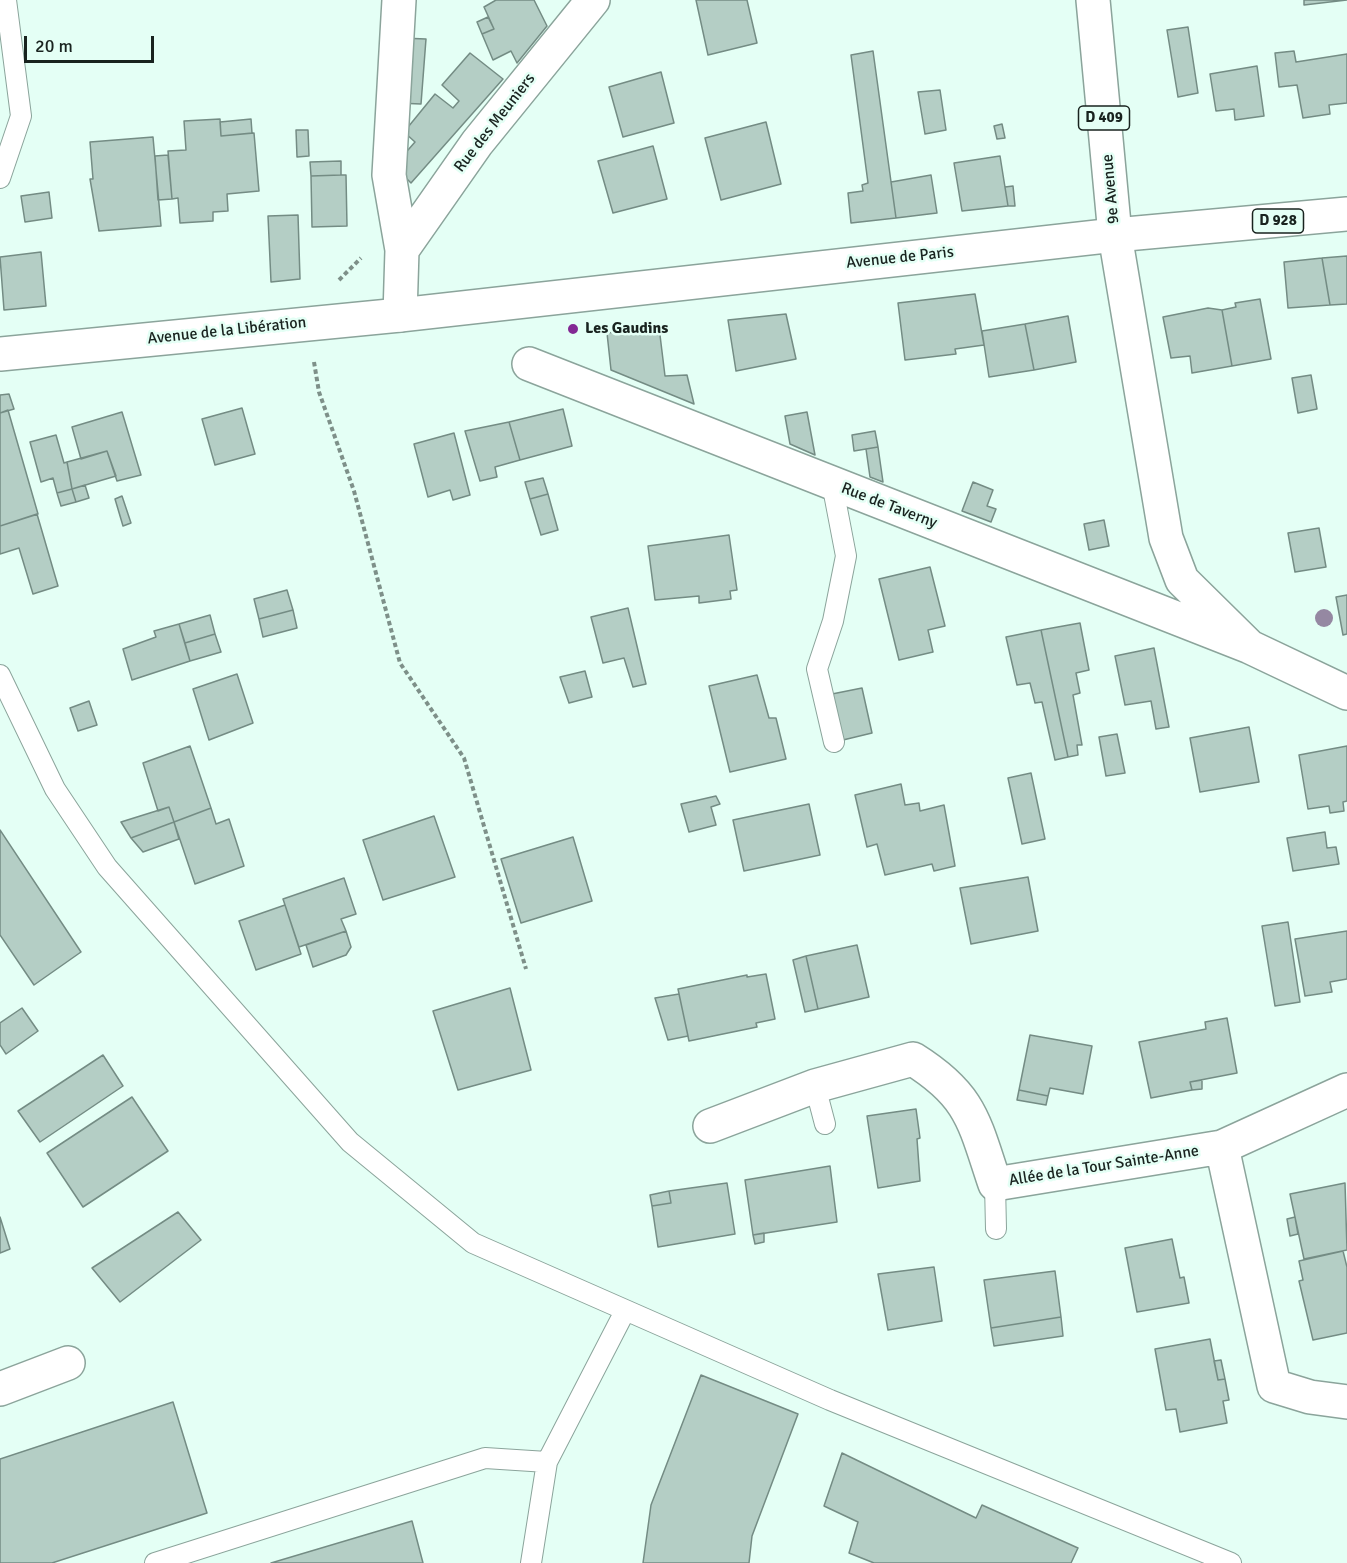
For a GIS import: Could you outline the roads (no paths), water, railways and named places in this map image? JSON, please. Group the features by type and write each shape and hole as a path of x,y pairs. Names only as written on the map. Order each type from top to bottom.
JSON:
{"street":[{"path":"399,0 389,175 402,250 400,315"},
{"name":"Rue des Meuniers","path":"402,250 477,143 593,0"},
{"name":"9e Avenue","path":"1093,0 1115,235"},
{"name":"Avenue de Paris","path":"454,308 1115,235 1347,214"},
{"name":"Rue de Taverny","path":"1115,235 1166,538 1182,580 1250,647"},
{"name":"Avenue de la Libération","path":"0,354 454,308"},
{"name":"Rue de Taverny","path":"530,364 1250,647 1347,693"},
{"name":"Allée de la Tour Sainte-Anne","path":"710,1126 815,1086 914,1059 943,1078 970,1111 995,1184 1222,1147 1347,1090"},
{"name":"Allée de la Tour Sainte-Anne","path":"1222,1147 1274,1386 1310,1397 1347,1402"},
{"path":"0,1389 68,1363"}],"lane":[{"path":"0,178 21,116 6,0"},
{"path":"832,483 846,556 833,621 817,669 834,742"},
{"path":"0,675 55,789 107,867 350,1142 473,1243 830,1400 1231,1563"},
{"path":"815,1086 825,1124"},
{"path":"995,1184 996,1229"},
{"path":"531,1563 548,1462 625,1311"},
{"path":"155,1563 485,1458 548,1462"}],"place":[{"name":"Les Gaudins","path":"573,329"}]}
